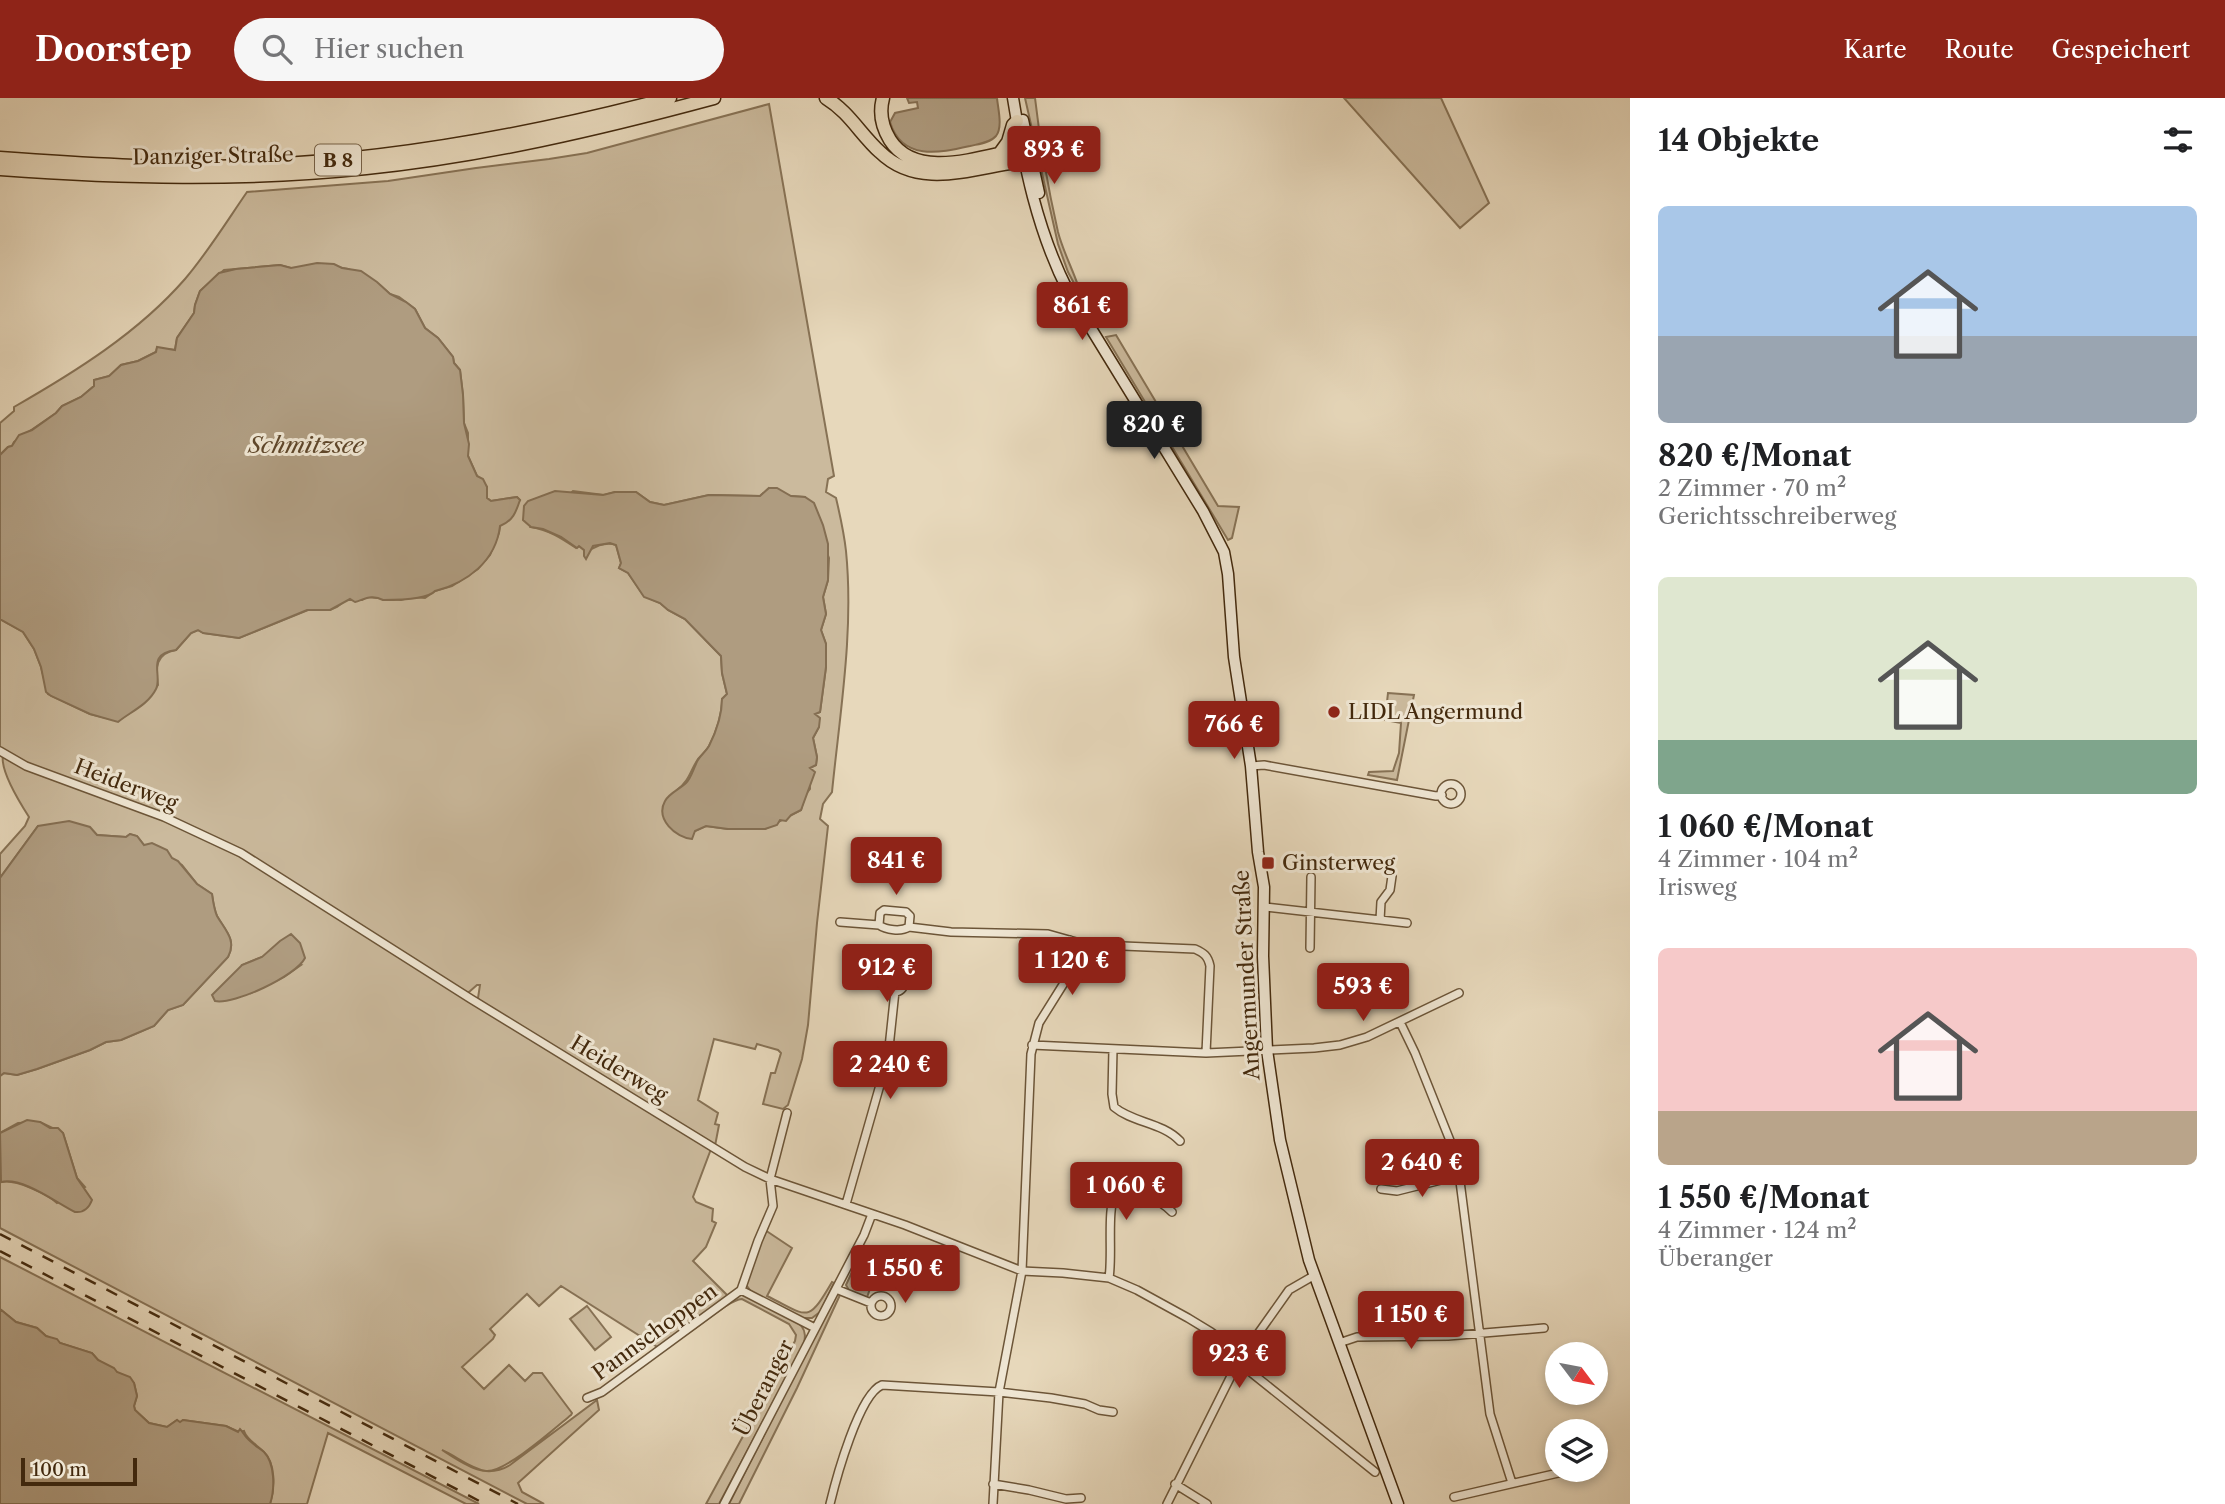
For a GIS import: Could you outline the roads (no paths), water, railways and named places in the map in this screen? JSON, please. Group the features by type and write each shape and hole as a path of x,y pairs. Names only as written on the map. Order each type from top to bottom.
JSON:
{"highway":[{"name":"Danziger Straße","path":"0,158 188,167 364,158 442,148 528,132 670,98"},
{"name":"Danziger Straße","path":"0,169 92,176 200,177 271,176 363,169 530,143 714,98"},
{"path":"826,98 843,110 887,159 912,172 931,175 950,173 1026,155"},
{"path":"883,98 881,112 885,130 894,145 906,156 940,164 1000,153 1026,155"},
{"path":"1000,153 1011,137 1013,125 1017,121"}],"main road":[{"path":"1013,98 1026,155"},
{"path":"1019,98 1026,155"},
{"name":"Angermunder Straße","path":"1026,155 1040,222 1051,256 1068,291 1203,512 1224,552 1230,589 1234,657 1251,766 1265,907 1263,956 1267,1049 1280,1140 1315,1275 1398,1504"}],"street":[{"name":"Heiderweg","path":"0,751 26,766 164,817 241,853 483,1007 745,1167 770,1179 925,1232 1022,1271 1110,1278 1138,1290 1211,1332 1375,1472"},
{"path":"1251,766 1264,765 1442,795"},
{"path":"1380,920 1381,902 1390,890 1392,876"},
{"path":"1310,948 1311,877"},
{"path":"1265,907 1407,923"},
{"path":"879,925 880,913 884,910 906,912 910,916 909,927"},
{"path":"840,922 904,930 909,927 951,932 1048,934 1099,945 1195,949 1209,958 1210,966 1206,1053"},
{"path":"993,1504 999,1392 1022,1271 1025,1150 1032,1045 1039,1023 1064,983 1070,940"},
{"path":"846,1204 888,1058 895,991"},
{"path":"1032,1045 1206,1053 1340,1045 1367,1037 1459,993"},
{"path":"1400,1022 1452,1142 1461,1175 1490,1414 1512,1483"},
{"path":"1113,1049 1111,1094 1114,1107 1167,1131 1180,1141"},
{"name":"Pannschoppen","path":"587,1398 602,1392 741,1290 773,1206 770,1179 788,1113"},
{"path":"1381,1189 1397,1191 1461,1175"},
{"path":"1110,1278 1112,1200 1116,1189 1129,1189 1163,1203 1172,1212"},
{"name":"Überanger","path":"724,1504 864,1235 872,1214"},
{"path":"1167,1504 1241,1359 1289,1290 1315,1275"},
{"path":"836,1289 871,1304"},
{"name":"Pannschoppen","path":"741,1290 815,1328"},
{"path":"1339,1343 1357,1337 1448,1336 1544,1328"},
{"path":"830,1504 856,1424 871,1392 877,1387 887,1384 999,1392 1085,1404 1112,1412"},
{"path":"1454,1497 1545,1476"},
{"path":"993,1485 1066,1499 1081,1498"},
{"path":"1175,1485 1207,1504"}],"water":[{"path":"907,98 997,98 1000,118 998,132 987,142 958,149 934,152 912,149 896,135 890,122 895,113 918,108 917,102 909,103"},
{"name":"Schmitzsee","path":"317,263 361,271 390,294 406,302 415,309 425,328 438,338 453,357 460,370 464,423 469,444 468,456 477,476 483,479 487,487 487,498 491,501 517,497 520,500 511,519 500,526 493,550 469,576 425,596 395,600 372,597 355,602 350,599 330,610 307,610 239,638 198,630 191,633 176,650 167,652 158,660 158,683 153,695 118,722 90,714 51,696 46,692 34,649 23,632 0,619 0,455 12,446 19,435 32,430 62,406 81,397 94,386 94,380 109,376 121,365 138,361 156,352 157,347 175,350 177,338 194,313 200,291 219,273 280,265 291,268"},
{"path":"769,488 777,488 791,496 805,497 814,503 828,544 828,580 823,597 826,614 821,630 826,644 826,667 820,712 815,714 820,718 813,738 816,765 810,768 815,772 801,810 786,821 780,820 777,825 765,829 706,826 695,831 692,839 686,838 674,831 665,821 663,808 669,796 688,781 714,735 722,699 727,694 721,656 685,619 660,603 644,597 628,573 619,568 621,563 616,545 610,543 593,546 586,559 584,550 579,546 577,548 561,537 531,527 523,520 524,506 528,501 555,491 603,495 636,492 650,502 664,505 709,495 760,496"},
{"path":"69,821 90,827 97,835 126,837 130,834 137,836 144,845 152,843 167,850 197,884 212,894 217,916 231,940 230,951 228,957 183,1005 168,1010 154,1026 37,1069 17,1075 4,1073 0,1076 0,878 38,826"},
{"path":"291,934 300,943 305,958 290,973 249,994 215,1001 212,995 242,965 262,957"},
{"path":"27,1120 58,1128 63,1133 77,1178 92,1200 86,1209 75,1212 39,1191 19,1183 1,1182 0,1133"},
{"path":"0,1309 16,1322 37,1328 60,1343 92,1353 117,1372 130,1377 137,1396 135,1410 149,1423 167,1427 177,1420 183,1420 226,1426 238,1432 240,1429 268,1457 273,1484 270,1504 0,1504"}],"railway":[{"path":"0,1234 518,1504"},
{"path":"0,1251 485,1504"}],"place":[{"name":"LIDL Angermund","path":"1334,712"},
{"name":"Ginsterweg","path":"1268,863"}]}
